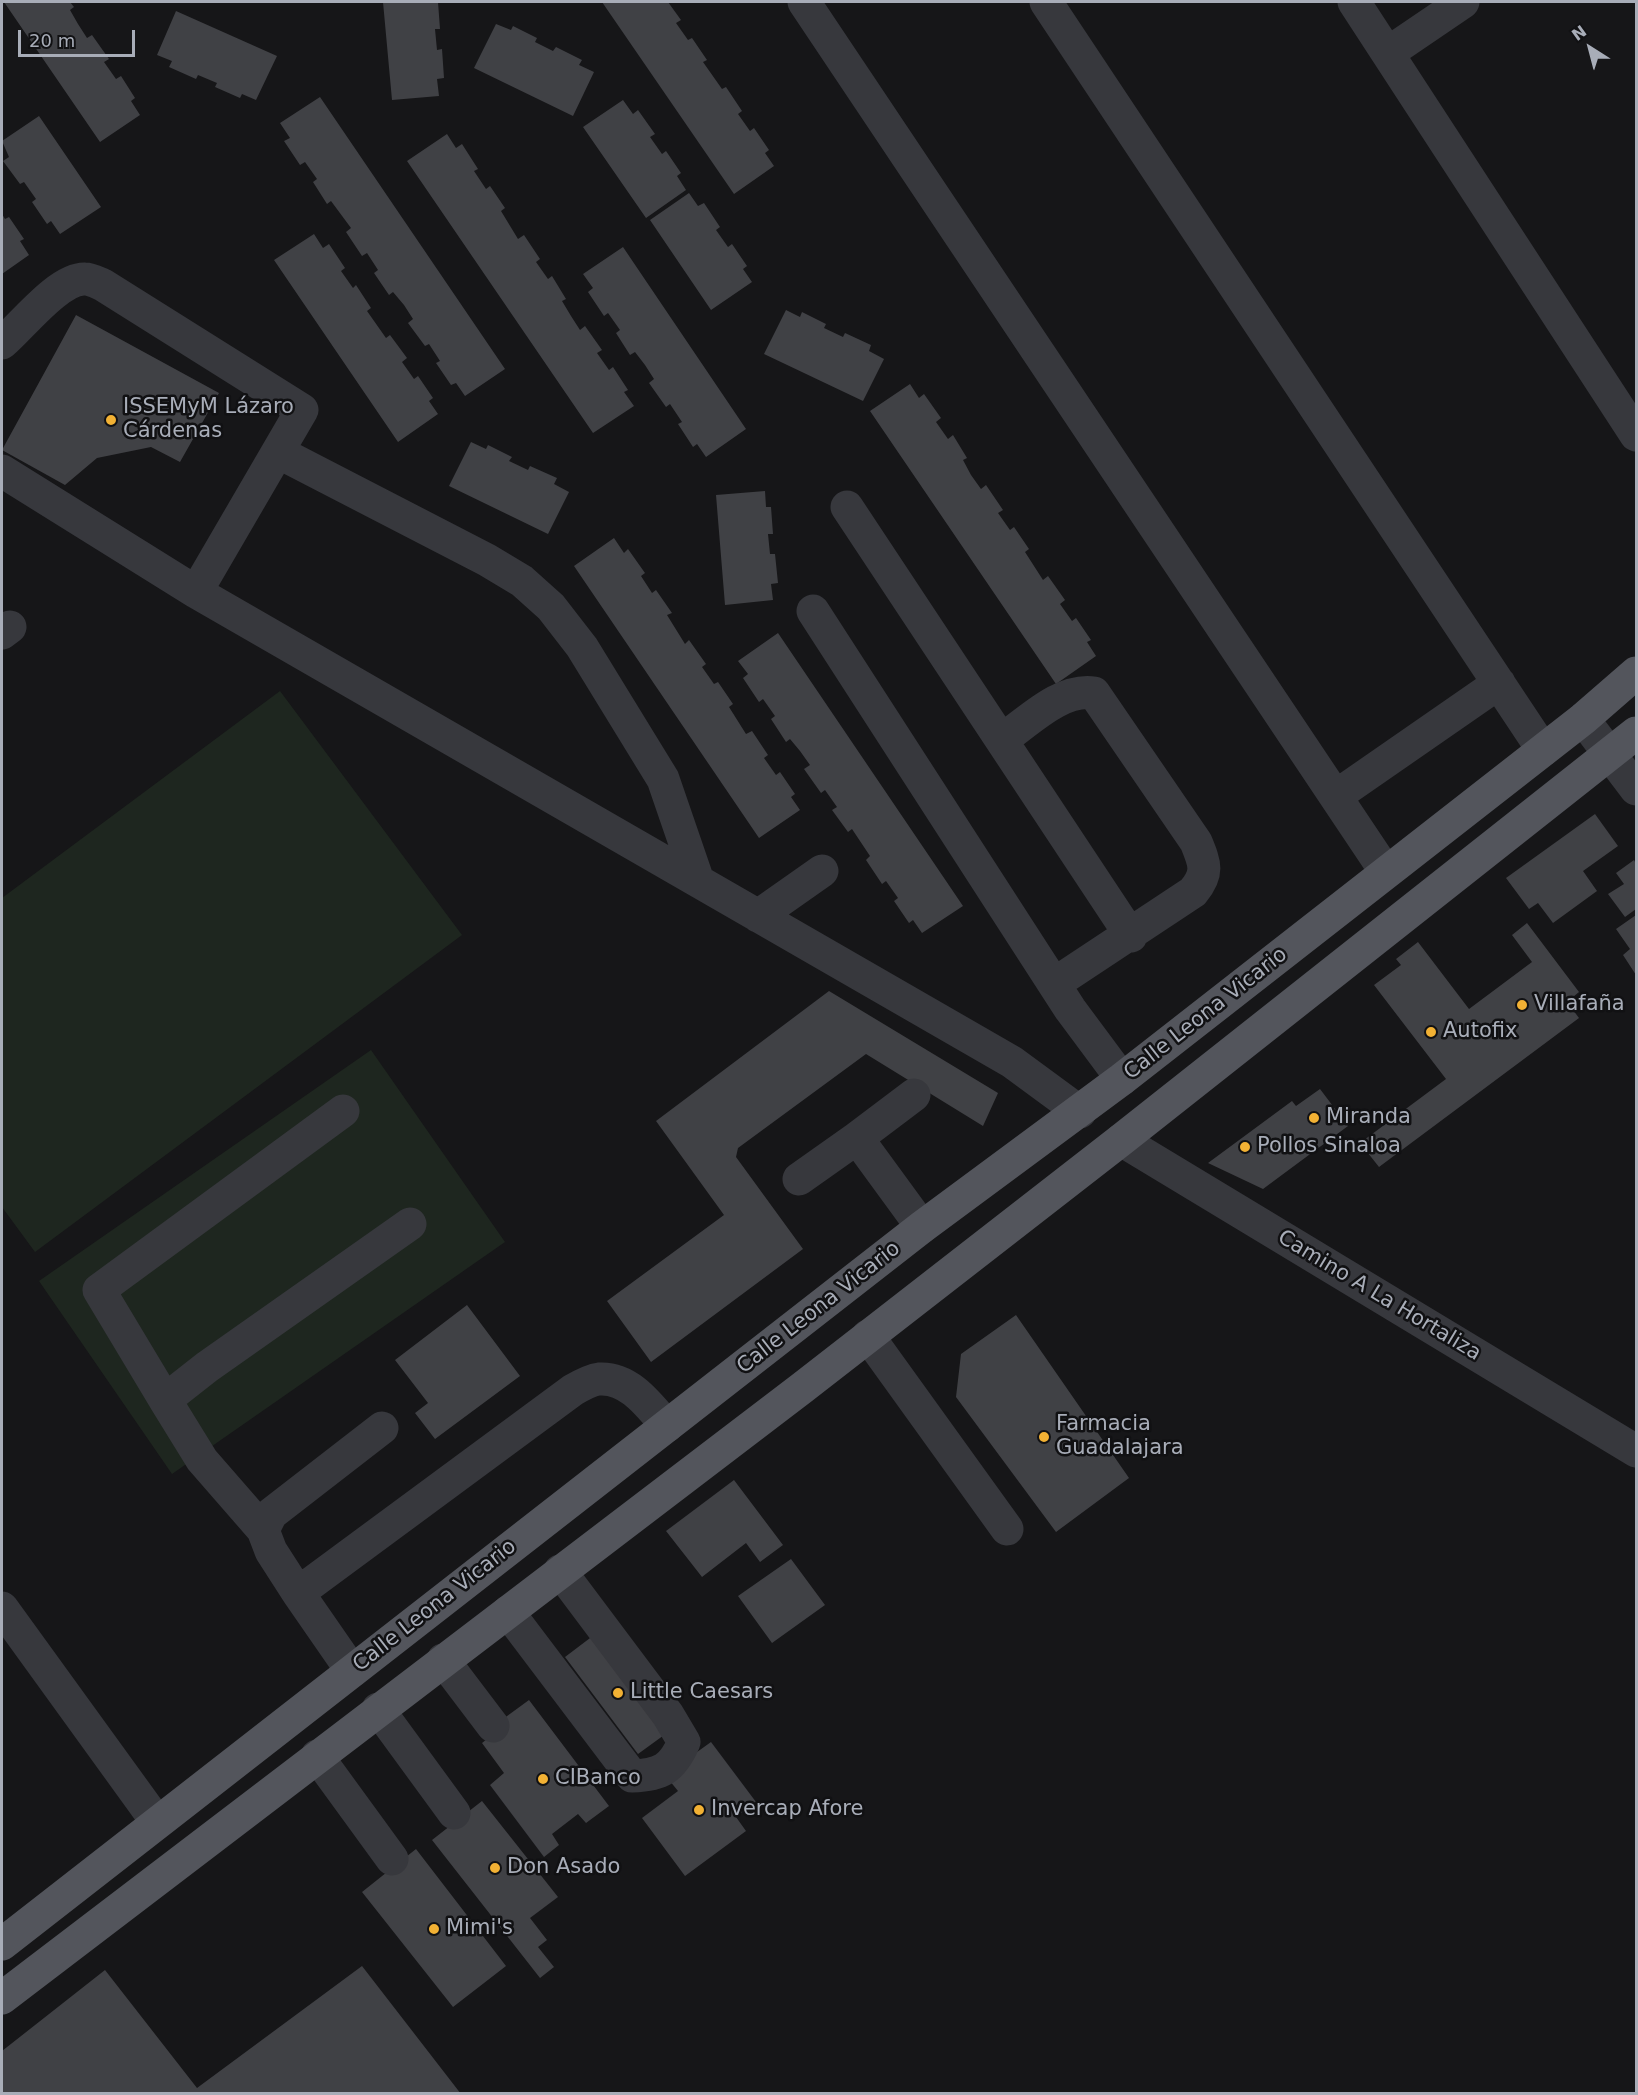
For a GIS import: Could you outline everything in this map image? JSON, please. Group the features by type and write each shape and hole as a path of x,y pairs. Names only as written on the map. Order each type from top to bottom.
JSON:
{"main road":[{"name":"Calle Leona Vicario","path":"11,1937 922,1227 1080,1112 1543,750 1636,673"},
{"path":"2,1998 378,1709 802,1388 1121,1140 1636,733"},
{"path":"771,1345 802,1388"},
{"path":"11,1937 47,1962"}],"street":[{"path":"804,2 1386,872"},
{"path":"1046,2 1543,750"},
{"path":"1354,2 1636,435"},
{"path":"1388,53 1463,2"},
{"path":"2,343 51,295 68,282 86,279 103,285 302,410 196,592"},
{"path":"278,452 487,560 522,581 551,607 582,647 663,779 697,878"},
{"path":"2,471 196,592 697,878 758,916 1012,1062 1080,1112"},
{"path":"847,507 1003,739 1131,936"},
{"path":"813,611 1054,984 1122,1079"},
{"path":"1336,796 1499,683"},
{"path":"1003,739 1060,699 1081,691 1094,693 1196,842 1205,863 1203,880 1193,892 1131,936 1054,984"},
{"path":"1582,719 1636,789"},
{"path":"758,916 822,871"},
{"path":"799,1179 914,1095"},
{"path":"343,1111 99,1290 202,1460 263,1530 271,1551 352,1671"},
{"path":"857,1138 922,1227"},
{"name":"Camino A La Hortaliza","path":"1121,1140 1636,1451"},
{"path":"165,1400 207,1367 410,1224"},
{"path":"868,1336 1007,1529"},
{"path":"298,1593 573,1390 597,1379 619,1381 641,1397 667,1426"},
{"path":"263,1530 271,1514 382,1428"},
{"path":"508,1612 632,1776 654,1775 676,1760 684,1742 679,1733 560,1571"},
{"path":"2,1608 157,1822"},
{"path":"443,1660 493,1726"},
{"path":"378,1709 454,1813"},
{"path":"317,1756 392,1859"}],"shaded area":[{"path":"280,691 462,935 35,1252 2,1207 2,898"},
{"path":"371,1050 505,1242 172,1474 39,1281"}],"building":[{"path":"4,2 70,2 74,7 70,10 78,24 87,38 92,35 109,59 104,62 116,79 121,76 135,98 131,101 140,115 100,142"},
{"path":"383,2 438,2 440,29 435,29 437,50 442,49 444,78 437,79 439,96 392,100"},
{"path":"602,2 668,2 681,20 676,23 688,40 692,38 707,60 703,62 722,89 726,87 742,111 738,114 750,131 754,128 769,150 765,153 774,166 734,194"},
{"path":"176,11 277,56 256,100 242,94 240,98 215,87 217,83 198,75 196,79 169,67 172,61 157,55"},
{"path":"496,24 511,30 513,26 537,38 535,42 553,51 556,47 582,60 579,65 594,72 573,116 474,68"},
{"path":"320,97 505,369 465,396 456,383 451,385 436,363 440,361 429,344 425,346 408,323 413,319 404,305 393,292 389,295 374,273 378,270 367,253 362,256 346,232 351,228 331,201 327,204 313,182 317,179 305,162 300,165 284,141 290,138 280,123"},
{"path":"623,100 633,114 638,110 655,134 650,137 662,154 666,151 681,173 677,176 686,190 646,218 583,127"},
{"path":"39,116 101,207 60,234 51,221 47,224 32,202 36,199 24,182 20,184 3,161 9,157 2,141"},
{"path":"447,134 456,148 462,144 478,169 474,171 486,189 490,186 505,208 501,211 518,239 524,235 540,259 536,262 548,279 552,276 566,299 562,301 580,330 585,326 602,350 597,353 609,370 613,367 628,390 624,392 634,406 593,433 407,161"},
{"path":"689,193 698,206 704,203 720,227 716,230 728,247 732,244 747,266 743,269 752,282 711,310 650,220"},
{"path":"2,214 5,219 9,217 24,239 20,241 29,255 2,274"},
{"path":"314,234 323,248 329,244 345,268 341,271 353,288 356,285 371,308 367,311 386,338 390,335 407,358 402,362 414,379 418,376 433,398 429,401 438,414 398,442 274,260"},
{"path":"623,247 746,429 706,457 697,444 693,447 678,424 682,422 670,404 666,407 649,383 654,379 645,365 635,352 630,355 616,333 620,330 608,313 604,316 588,292 593,288 583,274"},
{"path":"786,310 800,317 802,312 826,324 824,328 843,337 845,333 871,345 869,351 884,359 863,401 764,354"},
{"name":"ISSEMyM Lázaro Cárdenas","path":"76,315 219,393 180,462 151,447 97,458 65,485 2,450"},
{"path":"910,384 919,398 924,394 941,418 936,422 948,439 953,435 967,458 963,460 971,475 981,489 986,485 1003,510 998,513 1010,530 1014,527 1029,549 1025,552 1043,580 1048,576 1065,600 1060,604 1072,621 1076,618 1091,640 1087,642 1096,656 1056,684 870,411"},
{"path":"471,442 486,449 488,445 512,457 509,461 528,470 530,466 557,478 554,484 569,492 548,534 449,486"},
{"path":"765,491 766,507 771,507 773,534 768,534 770,554 775,554 778,583 771,584 773,600 725,605 716,495"},
{"path":"614,538 624,553 628,549 645,573 641,576 652,593 656,590 672,613 667,615 685,644 689,640 706,664 702,667 714,684 718,682 733,704 729,707 746,734 752,731 768,755 764,758 776,775 780,772 795,794 791,797 800,810 759,838 574,566"},
{"path":"778,633 963,906 922,933 913,920 909,923 894,901 898,898 886,881 882,884 866,860 870,856 852,829 848,832 832,810 837,807 825,790 821,793 804,769 810,765 790,739 786,742 771,719 775,716 763,699 759,702 743,678 748,674 738,661"},
{"path":"1595,814 1618,846 1583,871 1597,891 1553,923 1538,903 1529,909 1506,878"},
{"path":"1634,860 1636,864 1636,909 1625,917 1608,894 1624,884 1616,873"},
{"path":"1636,915 1636,975 1623,955 1630,949 1616,929"},
{"path":"1527,923 1579,992 1567,1002 1579,1018 1379,1167 1360,1143 1446,1079 1374,985 1401,965 1396,959 1418,942 1469,1009 1532,962 1512,935"},
{"path":"829,991 998,1093 983,1126 866,1054 738,1148 736,1157 803,1249 651,1362 607,1301 724,1215 656,1121"},
{"path":"1320,1089 1348,1126 1263,1189 1208,1163 1292,1101 1296,1106"},
{"path":"467,1305 520,1376 435,1439 415,1413 428,1403 395,1360"},
{"name":"Farmacia Guadalajara","path":"1016,1315 1129,1478 1056,1532 956,1397 961,1354"},
{"path":"734,1480 783,1545 760,1562 746,1543 702,1577 666,1531"},
{"path":"791,1559 825,1605 772,1643 738,1596"},
{"name":"Little Caesars","path":"598,1632 671,1730 638,1754 565,1657"},
{"name":"CIBanco","path":"529,1700 609,1806 586,1823 578,1814 552,1834 559,1845 544,1857 490,1785 504,1773 482,1743 506,1724 503,1719"},
{"name":"Invercap Afore","path":"711,1742 756,1802 736,1817 746,1831 685,1876 642,1818 678,1791 665,1775"},
{"name":"Don Asado","path":"482,1801 558,1897 530,1918 547,1940 538,1947 554,1967 540,1978 432,1840"},
{"name":"Mimi's","path":"416,1849 506,1966 453,2007 362,1892"},
{"path":"362,1966 461,2094 2,2094 2,2051 105,1970 197,2088"}],"place":[{"name":"ISSEMyM Lázaro Cárdenas","path":"111,420"},
{"name":"Villafaña","path":"1522,1005"},
{"name":"Autofix","path":"1431,1032"},
{"name":"Miranda","path":"1314,1118"},
{"name":"Pollos Sinaloa","path":"1245,1147"},
{"name":"Farmacia Guadalajara","path":"1044,1437"},
{"name":"Little Caesars","path":"618,1693"},
{"name":"CIBanco","path":"543,1779"},
{"name":"Invercap Afore","path":"699,1810"},
{"name":"Don Asado","path":"495,1868"},
{"name":"Mimi's","path":"434,1929"}]}
